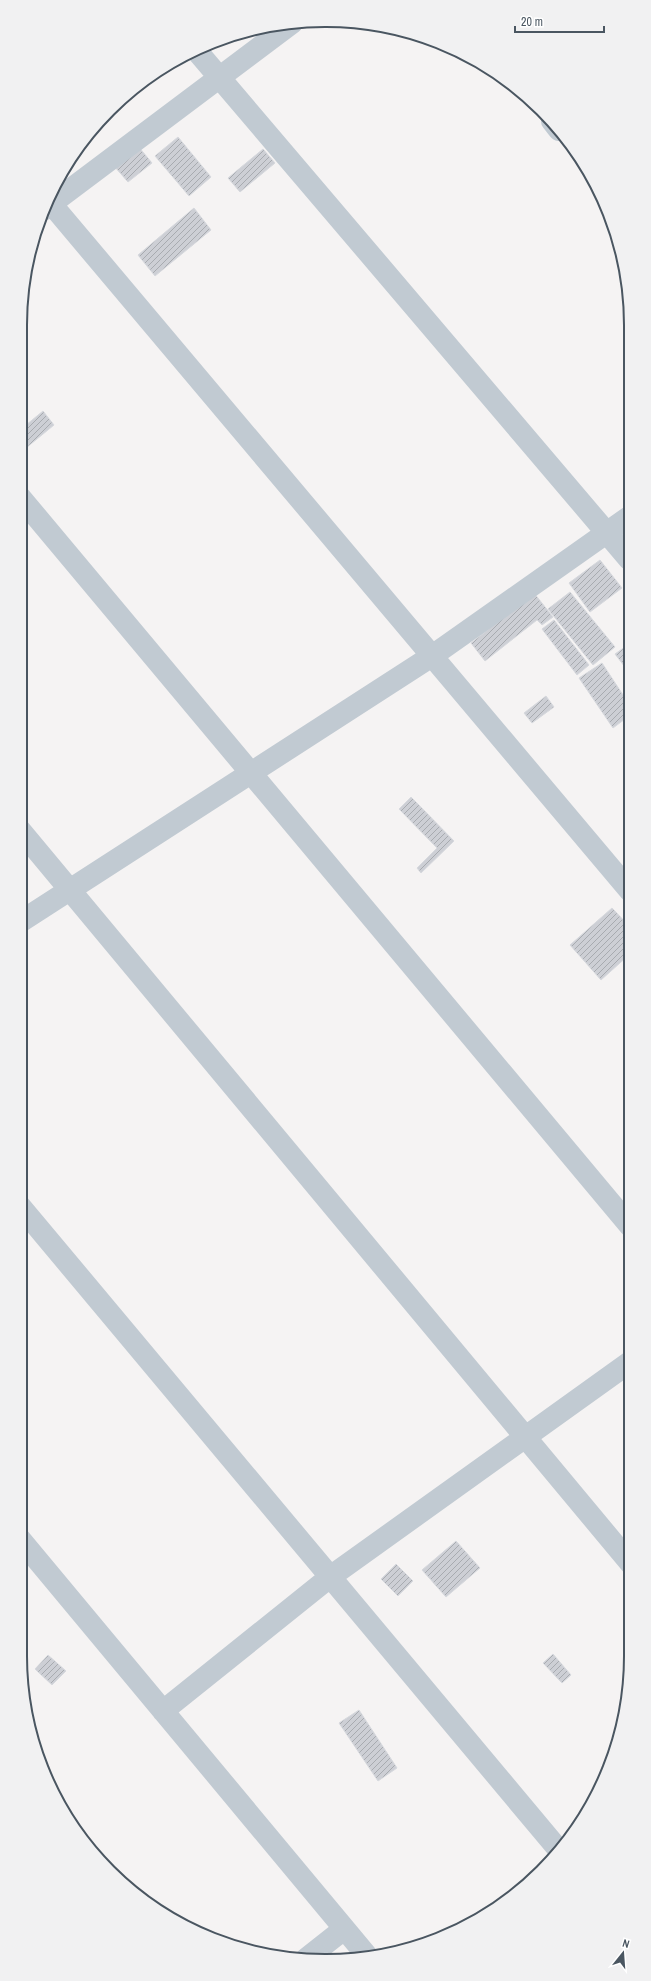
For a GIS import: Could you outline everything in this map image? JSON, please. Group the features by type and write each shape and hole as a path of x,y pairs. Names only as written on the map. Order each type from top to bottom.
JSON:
{"street":[{"path":"55,199 281,31"},
{"path":"200,55 624,553"},
{"path":"51,209 432,656 624,884"},
{"path":"27,505 624,1219"},
{"path":"27,918 252,774 432,656 624,521"},
{"path":"27,838 624,1556"},
{"path":"27,1214 555,1846"},
{"path":"163,1711 330,1577 624,1366"},
{"path":"27,1547 363,1951"},
{"path":"313,1953 344,1929"}],"building":[{"path":"178,137 211,177 189,196 155,156"},
{"path":"138,146 152,163 128,182 114,166"},
{"path":"263,149 275,163 240,192 228,178"},
{"path":"194,208 211,230 155,276 138,255"},
{"path":"43,411 54,425 27,447 27,424"},
{"path":"600,560 622,588 590,612 569,583"},
{"path":"570,592 615,647 593,665 548,609"},
{"path":"534,593 553,617 542,625 537,620 485,661 471,643"},
{"path":"554,620 589,665 577,675 542,629"},
{"path":"624,648 624,666 615,654"},
{"path":"602,663 624,696 624,720 613,728 579,678"},
{"path":"546,696 554,707 532,723 524,713"},
{"path":"411,797 454,841 421,873 417,868 437,848 399,809"},
{"path":"612,908 624,921 624,959 601,980 570,945"},
{"path":"456,1541 480,1568 446,1597 422,1570"},
{"path":"396,1564 413,1581 398,1596 381,1579"},
{"path":"553,1654 571,1675 562,1683 543,1663"},
{"path":"48,1655 66,1671 52,1685 35,1669"},
{"path":"359,1710 397,1768 378,1781 339,1723"}]}
